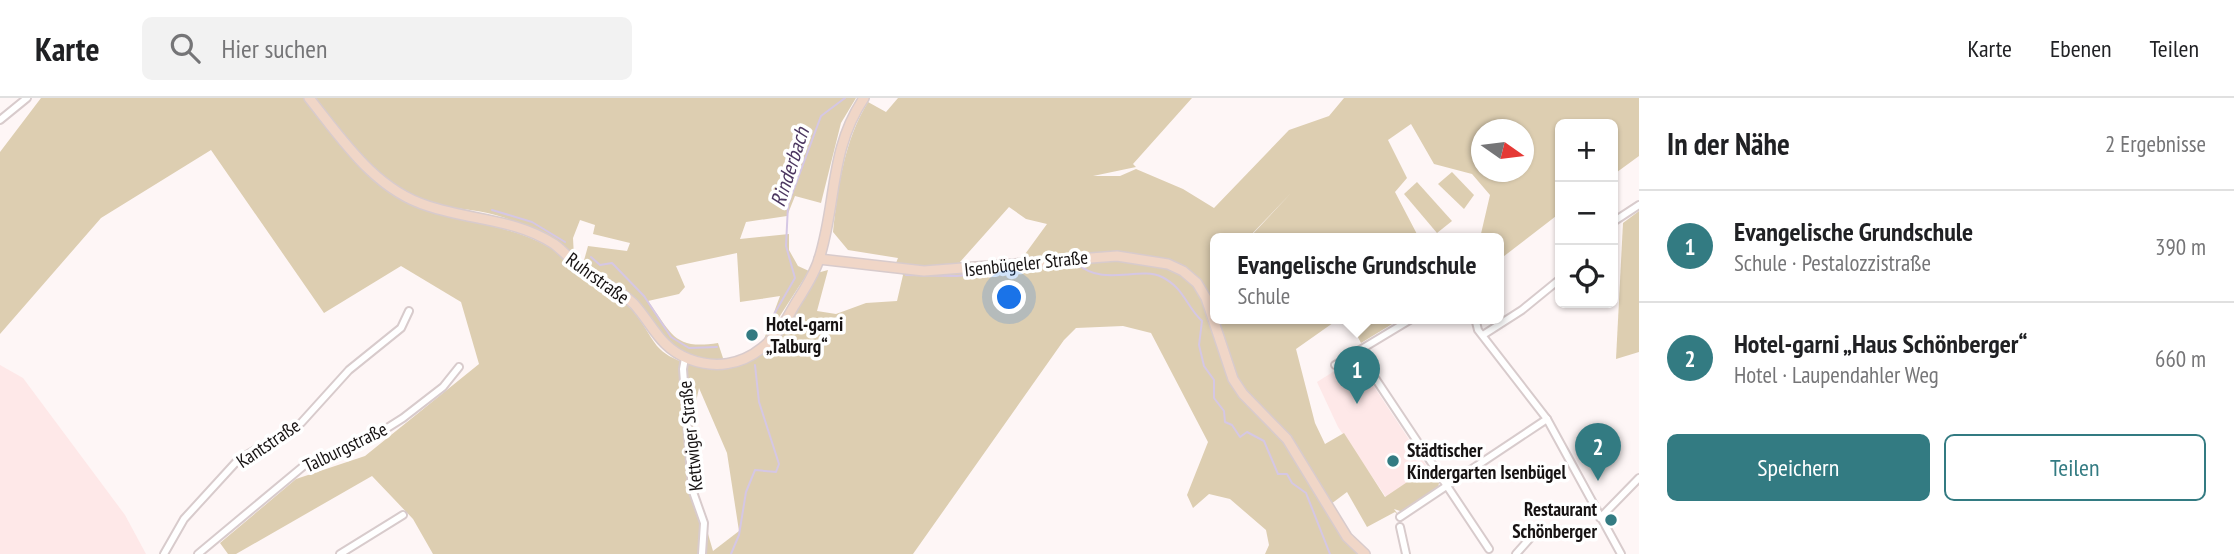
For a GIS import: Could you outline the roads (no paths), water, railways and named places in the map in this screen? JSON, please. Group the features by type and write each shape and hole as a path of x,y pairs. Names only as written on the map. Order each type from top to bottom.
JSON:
{"main road":[{"name":"Ruhrstraße","path":"309,98 351,151 403,197 427,206 505,222 554,244 584,271 624,295 636,306 661,342 685,358 716,365 750,357 775,335 819,259 833,178 843,139 864,98"},
{"name":"Isenbügeler Straße","path":"819,259 924,271 1116,256 1168,264 1183,271 1197,283 1210,311"},
{"name":"Isenbügeler Straße","path":"1214,324 1233,379 1242,394 1287,439 1347,537 1365,554"}],"street":[{"path":"0,120 27,98"},
{"path":"1618,219 1639,205"},
{"path":"1504,322 1555,283"},
{"name":"Kantstraße","path":"164,554 184,519 239,460 300,423 349,370 376,345 401,328 409,311"},
{"path":"1335,365 1403,324"},
{"path":"1478,324 1483,335 1547,419 1622,554"},
{"path":"1483,335 1500,324"},
{"path":"1357,351 1489,549"},
{"name":"Kettwiger Straße","path":"685,358 683,369 692,489 705,523 702,554"},
{"name":"Talburgstraße","path":"198,554 306,464 362,444 443,387 459,367"},
{"path":"1400,517 1547,419"},
{"path":"1600,518 1639,478"},
{"path":"340,554 353,551 403,515"},
{"path":"1400,527 1406,554"},
{"path":"1516,554 1540,527"}],"waterway":[{"name":"Rinderbach","path":"768,334 773,316 795,278 786,246 788,205 821,116 845,98"},
{"path":"492,210 532,222 565,242"},
{"path":"591,257 600,265 612,263 644,296 671,337 689,348 717,347"},
{"path":"1078,264 1098,274 1153,274 1175,286 1202,321 1199,345 1204,366 1214,380 1214,398 1224,411 1225,422 1232,425 1240,437 1247,432 1264,441 1278,474 1287,474 1292,483 1306,493 1330,554"},
{"path":"906,275 957,276 1059,265"},
{"name":"Rinderbach","path":"731,554 739,535 746,492 755,470 776,472 779,464 759,402 755,365"}],"place":[{"name":"Hotel-garni „Talburg“","path":"752,335"},
{"name":"Evangelische Grundschule","path":"1357,404"},
{"name":"Städtischer Kindergarten Isenbügel","path":"1393,461"},
{"name":"Hotel-garni „Haus Schönberger“","path":"1598,481"},
{"name":"Restaurant Schönberger","path":"1611,520"}]}
